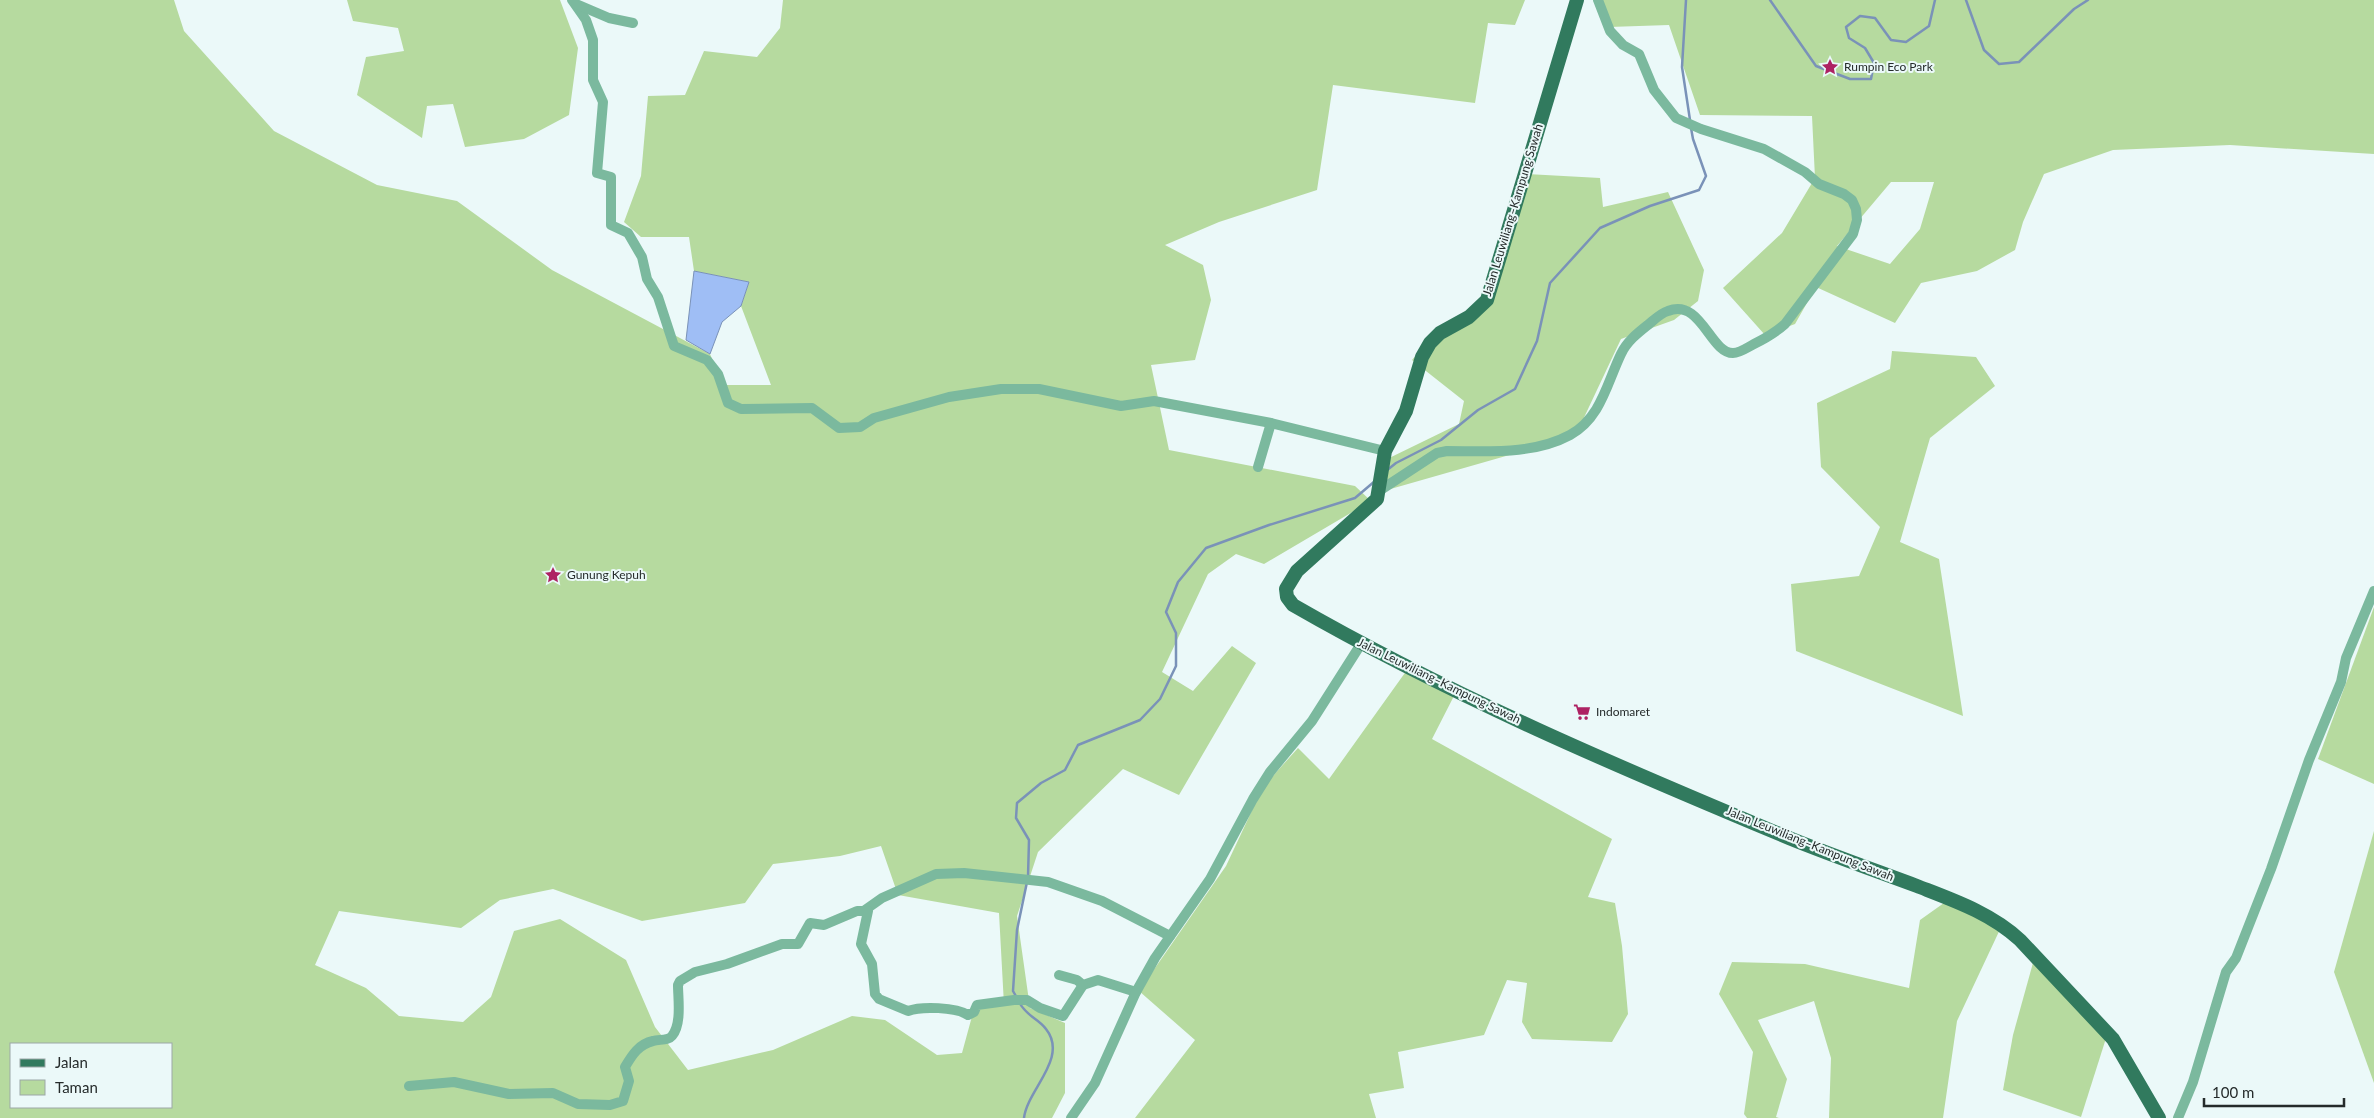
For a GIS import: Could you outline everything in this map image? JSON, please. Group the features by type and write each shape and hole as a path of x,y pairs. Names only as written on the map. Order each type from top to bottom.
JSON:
{"main road":[{"name":"Jalan Leuwiliang–Kampung Sawah","path":"1577,0 1486,300 1469,317 1440,333 1430,343 1422,357 1406,411 1385,451 1381,465 1380,489 1372,506 1297,571 1286,589 1287,597 1294,605 1361,644 1583,751 1788,838 1962,904 1993,920 2020,940 2113,1039 2159,1118"}],"street":[{"path":"1380,489 1437,454 1447,451 1523,450 1568,437 1578,430 1597,409 1627,344 1665,312 1673,309 1694,316 1708,329 1718,345 1731,353 1738,352 1774,334 1785,324 1853,234 1857,220 1856,209 1852,200 1844,194 1819,184 1805,172 1764,149 1696,127 1676,118 1654,90 1639,54 1623,44 1610,30 1598,0"},
{"path":"574,2 586,20 593,40 594,80 603,102 597,173 611,177 611,225 628,233 642,257 647,279 658,297 674,346 707,360 718,374 728,403 741,410 812,408 839,428 860,427 874,418 949,397 1001,389 1039,389 1121,406 1154,401 1271,423 1385,451"},
{"path":"574,2 609,18 632,23"},
{"path":"1258,467 1271,423"},
{"path":"2178,1118 2193,1082 2226,972 2236,958 2271,869 2309,760 2340,682 2346,658 2374,591"},
{"path":"1071,1118 1095,1083 1136,992 1170,936 1210,879 1253,798 1270,772 1312,721 1361,644"},
{"path":"409,1086 454,1082 509,1094 553,1093 578,1104 610,1105 623,1101 629,1082 625,1067 635,1051 652,1041 670,1038 674,1034 679,1013 678,985 680,981 695,972 727,964 782,944 798,944 810,923 824,925 856,911 865,910 882,898 936,874 964,873 1048,882 1082,893 1170,936"},
{"path":"865,910 868,911 868,915 861,944 872,964 873,988 879,999 908,1011 915,1008 949,1009 962,1011 968,1015 974,1012 977,1005 1027,1000 1040,1008 1063,1016 1083,985 1098,980 1136,992"},
{"path":"1058,974 1077,980 1083,985"}],"green space":[{"path":"0,0 174,0 184,31 274,131 377,185 457,201 552,270 710,354 723,385 771,385 741,306 749,282 694,271 689,237 641,237 624,222 641,176 648,96 685,95 704,51 757,57 780,28 783,0 1525,0 1515,25 1488,23 1475,103 1333,85 1317,190 1219,222 1165,245 1203,265 1211,300 1195,360 1151,365 1169,450 1355,486 1371,501 1264,564 1236,554 1208,574 1162,672 1193,691 1232,646 1256,663 1179,795 1123,769 1038,852 1017,916 1030,1008 1065,1023 1065,1093 1052,1118 0,1118","holes":["881,846 898,895 999,913 1004,1005 974,1009 962,1053 937,1055 885,1020 852,1016 773,1050 688,1070 655,1027 626,960 560,919 514,931 491,997 463,1022 399,1016 366,988 315,965 339,911 461,928 500,900 553,889 642,921 745,903 773,864 840,856"]},
{"path":"347,0 560,0 578,48 569,115 524,139 465,147 453,104 427,106 422,138 357,95 366,57 404,51 398,28 353,21"},
{"path":"1593,0 2374,0 2374,154 2230,145 2113,150 2044,174 2023,222 2015,250 1977,271 1921,283 1895,323 1816,287 1795,324 1765,335 1723,288 1782,233 1815,178 1812,116 1700,115 1669,25 1609,27","holes":["1891,182 1934,182 1920,229 1890,264 1837,246"]},
{"path":"1527,174 1600,178 1603,207 1668,192 1704,270 1698,301 1674,320 1621,339 1580,426 1530,449 1387,490 1381,462 1459,424 1464,401 1412,360 1438,330 1486,306"},
{"path":"1892,351 1976,357 1995,386 1930,438 1900,542 1939,559 1963,716 1796,651 1791,584 1859,576 1880,527 1821,467 1817,403 1890,369"},
{"path":"2374,607 2374,784 2318,759"},
{"path":"1407,670 1456,692 1432,739 1612,839 1588,897 1615,903 1622,946 1628,1014 1612,1042 1532,1039 1522,1022 1527,983 1507,980 1484,1035 1398,1052 1404,1088 1369,1094 1376,1118 1135,1118 1195,1040 1139,991 1226,866 1263,787 1298,748 1329,779"},
{"path":"2374,831 2374,1083 2334,972"},
{"path":"1951,898 2003,923 1957,1021 1943,1118 1829,1118 1831,1058 1814,1001 1758,1020 1787,1079 1776,1117 1779,1118 1747,1118 1744,1114 1753,1052 1719,994 1732,962 1805,964 1909,988 1920,920"},
{"path":"2036,952 2108,1032 2081,1117 2003,1090 2013,1035"}],"water":[{"path":"694,271 749,282 741,306 722,322 710,354 686,340"}],"waterway":[{"path":"1686,0 1682,67 1690,120"},
{"path":"1770,0 1816,66 1850,79 1871,79 1874,63 1865,48 1849,38 1846,27 1860,16 1875,18 1891,40 1906,42 1929,26 1935,0"},
{"path":"1966,0 1984,50 1999,64 2019,62 2074,9 2088,0"},
{"path":"1386,471 1396,463 1441,440 1478,410 1515,389 1537,341 1550,283 1600,228 1650,206 1699,190 1706,176 1691,128"},
{"path":"1028,877 1029,840 1016,818 1017,803 1041,783 1065,770 1078,745 1140,720 1160,699 1176,666 1176,633 1166,612 1178,582 1206,548 1269,525 1355,498 1375,481"},
{"path":"1017,998 1013,991 1017,930 1027,882"},
{"path":"1019,1002 1025,1011 1046,1029 1052,1040 1053,1051 1050,1063 1032,1096 1024,1118"}],"place":[{"name":"Rumpin Eco Park","path":"1830,67"},
{"name":"Gunung Kepuh","path":"553,575"},
{"name":"Indomaret","path":"1582,712"}]}
